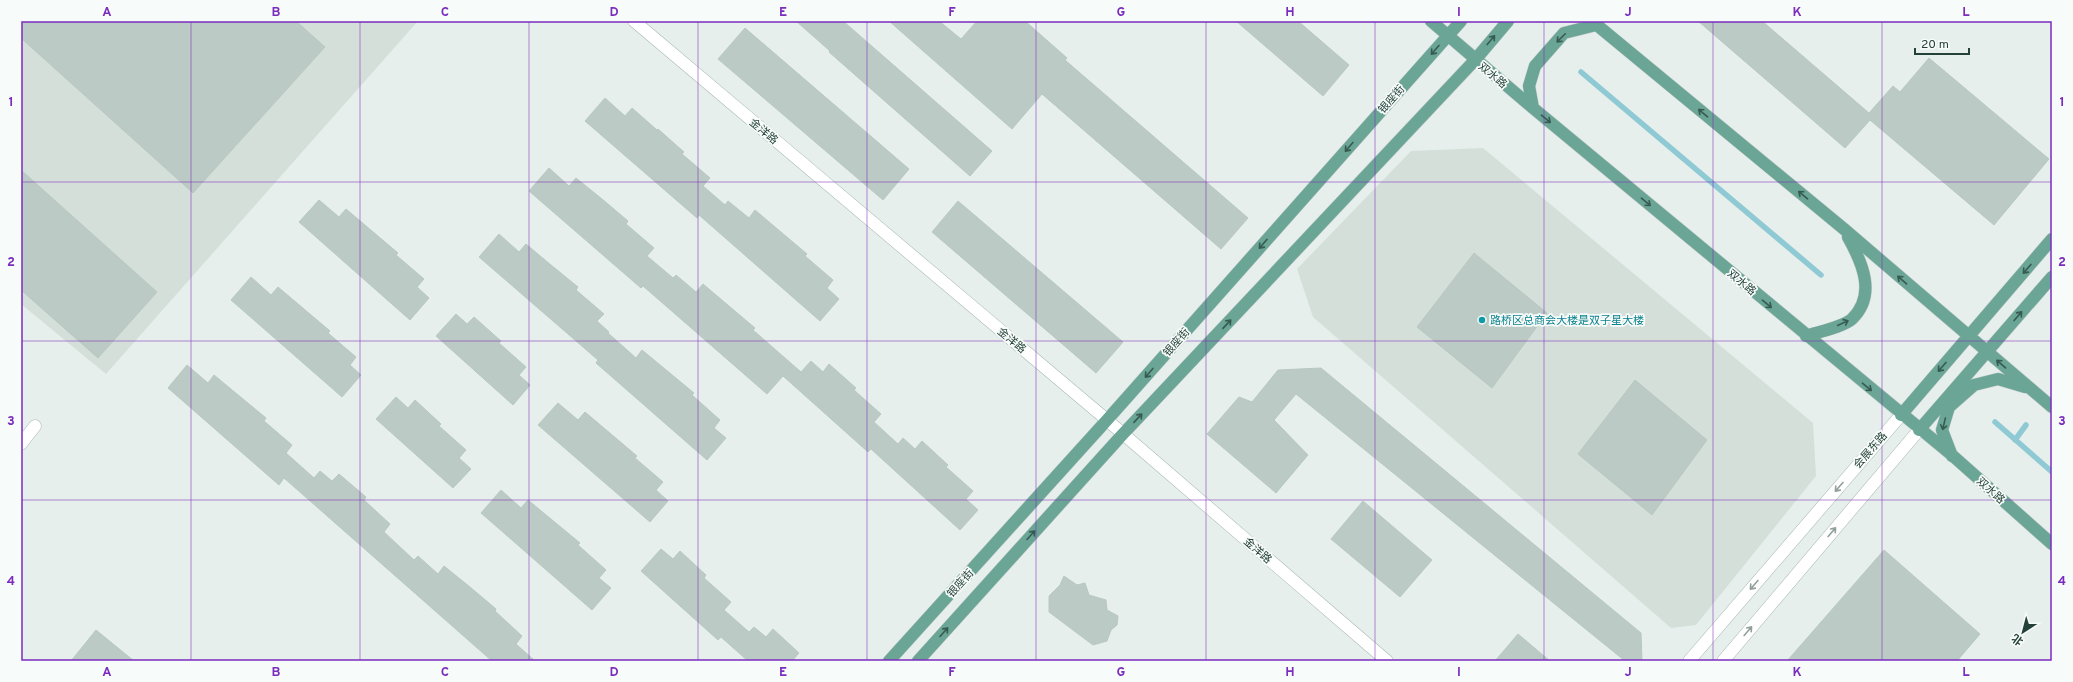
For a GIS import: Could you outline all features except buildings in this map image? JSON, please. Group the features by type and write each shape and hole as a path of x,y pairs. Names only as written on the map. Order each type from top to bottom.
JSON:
{"main road":[{"name":"双水路","path":"1431,21 1532,108 1952,456 2052,544"},
{"name":"银座街","path":"889,661 1107,420 1461,21"},
{"name":"银座街","path":"918,661 1122,434 1475,60 1508,21"},
{"path":"1532,108 1530,86 1535,66 1564,33 1594,23 1844,230 2052,407"},
{"path":"1806,336 1833,328 1852,319 1865,299 1865,276 1856,252 1844,230"},
{"name":"会展东路","path":"1901,415 2052,239"},
{"path":"1919,430 2052,277"},
{"path":"1952,456 1942,430 1949,407 1974,385 1998,379 2030,388"}],"street":[{"name":"金洋路","path":"634,21 1107,420 1387,661"},
{"name":"会展东路","path":"1689,661 1901,415"},
{"path":"21,444 35,426"},
{"path":"1723,661 1919,430"}],"shaded area":[{"path":"21,21 418,21 106,374 21,304"},
{"path":"1483,148 1813,423 1816,476 1696,625 1671,628 1313,317 1297,269 1411,151"}],"waterway":[{"path":"1581,72 1821,275"},
{"path":"1995,422 2052,472"},
{"path":"2015,440 2026,425"}],"place":[{"name":"路桥区总商会大楼是双子星大楼","path":"1482,320"}]}
